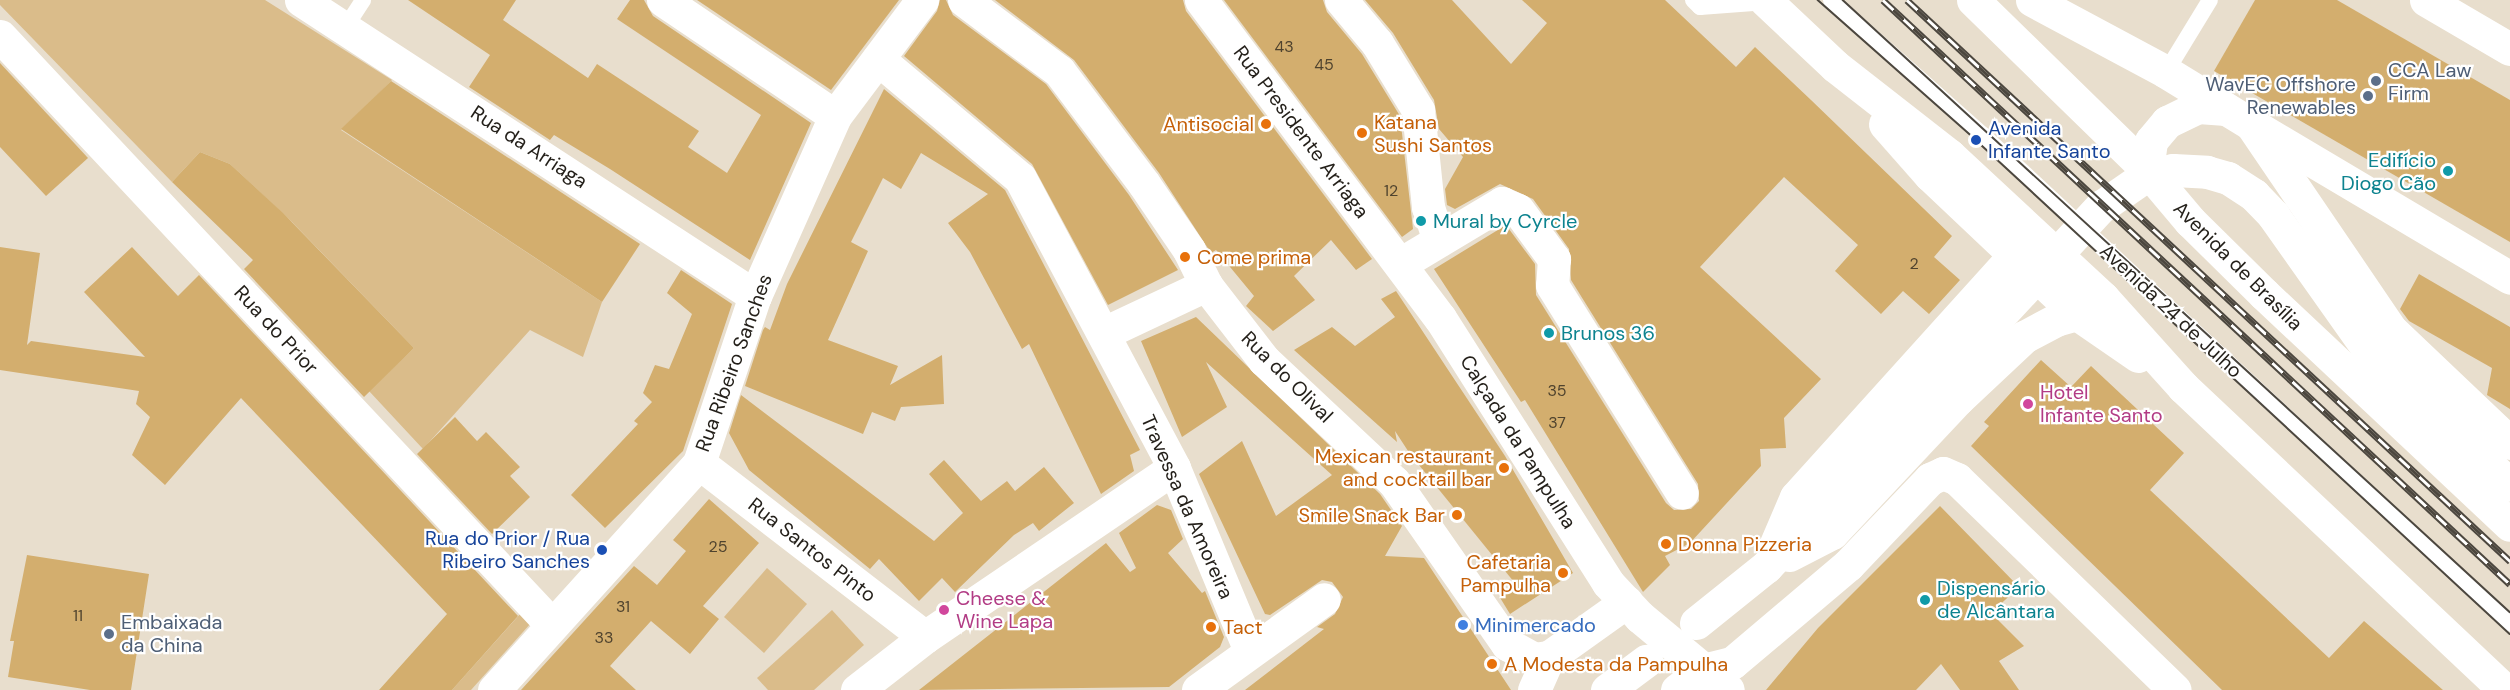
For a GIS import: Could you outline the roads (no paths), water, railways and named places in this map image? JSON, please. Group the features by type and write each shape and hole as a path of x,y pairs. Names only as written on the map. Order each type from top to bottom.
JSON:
{"street":[{"name":"Rua da Arriaga","path":"301,0 755,296"},
{"path":"663,0 835,116"},
{"name":"Rua Ribeiro Sanches","path":"494,690 551,624 699,463 755,296 835,116 922,0"},
{"name":"Rua do Olival","path":"964,0 1059,70 1144,184 1189,250 1206,285 1264,360 1401,490 1507,644 1534,658 1549,657"},
{"name":"Rua Presidente Arriaga","path":"1201,0 1401,264"},
{"path":"1341,0 1377,43 1418,110 1428,207 1439,240"},
{"name":"Avenida de Brasília","path":"1973,0 2147,170 2190,221 2264,294 2510,525"},
{"path":"2032,0 2166,72 2510,278"},
{"path":"2426,0 2510,49"},
{"name":"Avenida 24 de Julho","path":"1766,1 1835,66 1949,155 2090,306 2183,387 2505,690"},
{"name":"Rua do Prior","path":"0,36 551,624"},
{"name":"Travessa da Amoreira","path":"878,59 1020,178 1174,468 1250,651"},
{"name":"Avenida 24 de Julho","path":"1835,66 1930,175 2014,255 2090,306"},
{"path":"2147,170 2151,141 2167,122 2198,107 2238,116 2391,330 2510,443"},
{"path":"1696,623 1766,567 2102,206 2141,179 2173,170 2207,171 2228,178 2254,195 2273,215 2370,352 2506,482"},
{"path":"1401,264 1502,203 1518,210 1554,259 1552,285 1682,493"},
{"path":"1766,567 1796,497 2014,255"},
{"name":"Calçada da Pampulha","path":"1401,264 1483,384 1586,553 1633,610 1716,680"},
{"path":"1104,333 1206,285"},
{"path":"1766,567 1832,532 1958,399 2024,337 2090,306"},
{"name":"Rua Santos Pinto","path":"699,463 924,637"},
{"path":"857,690 924,637 1174,468"},
{"path":"1677,690 1716,680 1732,663 1848,565 1930,479 1943,473 1957,479 2175,690"},
{"path":"1198,690 1324,599"},
{"path":"1533,690 1549,657 1633,610"},
{"path":"1607,690 1646,661"}],"lane":[{"path":"345,28 363,0"},
{"path":"1693,0 1700,7 1766,1"},
{"name":"Avenida 24 de Julho","path":"1831,0 1982,134 2510,624"},
{"path":"2166,72 2210,0"}],"tram line":[{"path":"1818,0 1976,140 2510,634"},
{"path":"1843,0 2510,612"}],"railway":[{"path":"1883,0 2510,584"},
{"path":"1907,0 2510,561"}],"place":[{"name":"CCA Law Firm","path":"2376,81"},
{"name":"WavEC Offshore Renewables","path":"2368,96"},
{"name":"Antisocial","path":"1266,124"},
{"name":"Katana Sushi Santos","path":"1362,133"},
{"name":"Avenida Infante Santo","path":"1976,140"},
{"name":"Edifício Diogo Cão","path":"2448,171"},
{"name":"Mural by Cyrcle","path":"1421,221"},
{"name":"Come prima","path":"1185,257"},
{"name":"Brunos 36","path":"1549,333"},
{"name":"Hotel Infante Santo","path":"2028,404"},
{"name":"Mexican restaurant and cocktail bar","path":"1504,468"},
{"name":"Smile Snack Bar","path":"1457,515"},
{"name":"Donna Pizzeria","path":"1666,544"},
{"name":"Rua do Prior / Rua Ribeiro Sanches","path":"602,550"},
{"name":"Cafetaria Pampulha","path":"1563,573"},
{"name":"Dispensário de Alcântara","path":"1925,600"},
{"name":"Cheese & Wine Lapa","path":"944,610"},
{"name":"Minimercado","path":"1463,625"},
{"name":"Tact","path":"1211,627"},
{"name":"Embaixada da China","path":"109,634"},
{"name":"A Modesta da Pampulha","path":"1492,664"}]}
